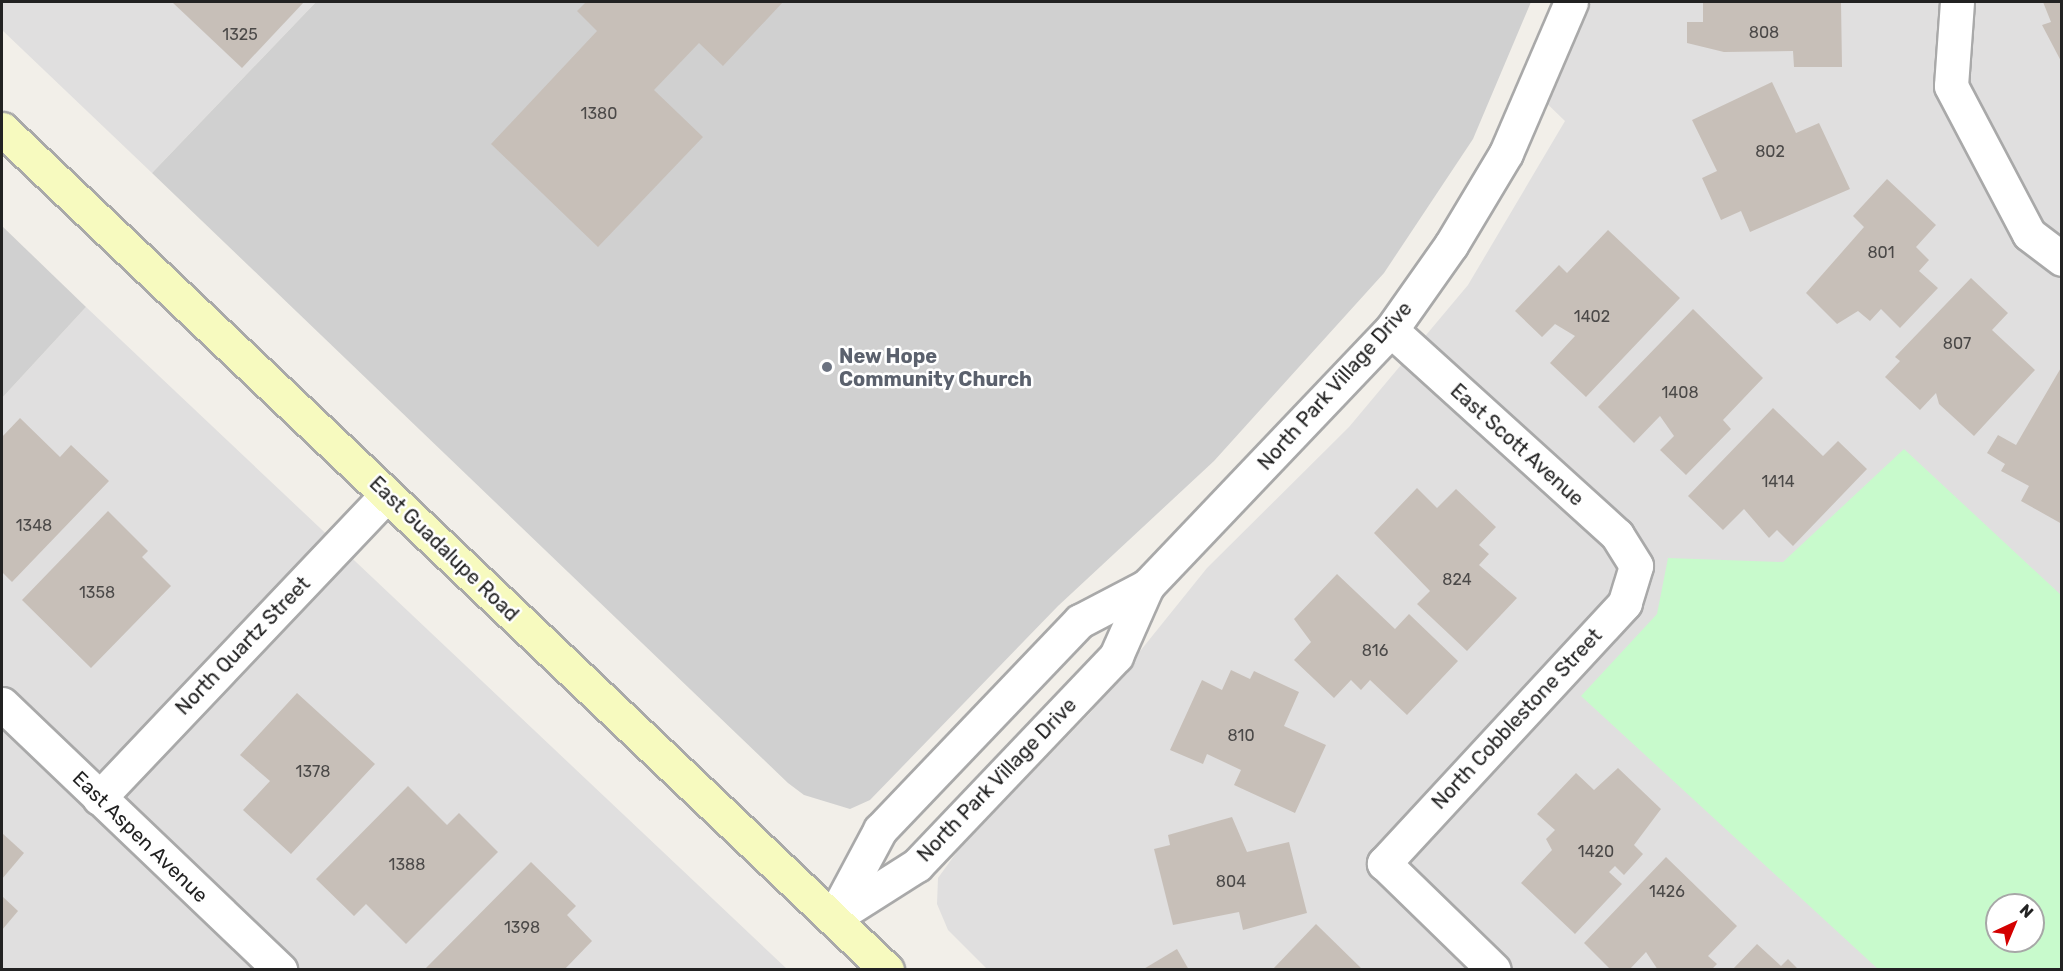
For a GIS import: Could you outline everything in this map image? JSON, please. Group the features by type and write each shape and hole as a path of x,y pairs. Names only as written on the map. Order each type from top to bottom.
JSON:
{"main road":[{"name":"East Guadalupe Road","path":"2,129 887,969"}],"street":[{"name":"North Park Village Drive","path":"833,918 880,830 1080,621 1147,586 1391,330 1451,245 1506,153 1571,2"},
{"path":"1957,2 1951,86 2029,234 2061,259"},
{"name":"East Scott Avenue","path":"1391,330 1617,535 1636,566"},
{"name":"North Quartz Street","path":"99,798 387,495"},
{"name":"North Cobblestone Street","path":"1494,969 1384,863 1625,603 1636,566"},
{"name":"North Park Village Drive","path":"833,918 917,865 1116,656 1147,586"},
{"name":"East Aspen Avenue","path":"2,704 280,969"}],"shaded area":[{"path":"2,2 316,2 152,173 2,30"},
{"name":"New Hope Community Church","path":"316,2 1531,2 1473,139 1384,273 1214,461 1058,606 870,800 850,809 804,795 788,783 152,173"},
{"path":"1571,2 2061,2 2061,969 987,969 948,930 937,904 938,878 959,849 1091,712 1207,568 1349,427 1468,285 1565,121 1534,91"},
{"path":"2,226 86,307 2,398"},
{"path":"86,307 787,969 2,969 2,398"}],"green space":[{"path":"1904,449 2061,595 2061,969 1878,969 1581,696 1657,614 1668,558 1783,562"}],"building":[{"path":"172,2 304,2 242,68"},
{"path":"586,2 783,2 723,66 699,43 654,90 703,137 598,247 491,144 597,31 577,11"},
{"path":"1841,2 1842,67 1794,67 1793,51 1724,52 1687,43 1687,22 1703,22 1703,3"},
{"path":"2043,2 2062,2 2062,63 2042,25 2051,22"},
{"path":"1772,82 1796,133 1819,123 1850,189 1750,232 1741,211 1721,220 1702,178 1717,171 1692,120"},
{"path":"1887,179 1936,225 1916,247 1929,260 1919,271 1938,288 1900,328 1881,309 1870,321 1858,311 1837,324 1806,293 1864,227 1853,216"},
{"path":"1608,230 1680,298 1586,397 1550,363 1575,336 1555,324 1542,337 1515,311 1559,265 1567,273"},
{"path":"1971,278 2008,313 1992,330 2035,370 1974,436 1939,404 1936,393 1920,410 1885,377 1900,361 1895,357"},
{"path":"1693,309 1763,378 1723,420 1731,429 1686,475 1660,450 1674,436 1660,416 1634,443 1598,407"},
{"path":"2062,366 2062,524 2021,501 2029,486 2001,471 2005,464 1987,453 1998,435 2016,445"},
{"path":"1773,408 1823,456 1838,441 1867,469 1793,546 1777,530 1769,538 1744,509 1723,530 1688,496"},
{"path":"20,418 60,457 71,445 109,481 12,582 2,572 2,437"},
{"path":"1417,488 1437,508 1456,489 1496,527 1479,545 1489,554 1479,565 1517,598 1467,651 1417,604 1430,591 1374,533"},
{"path":"108,511 148,551 142,557 171,586 91,668 22,600"},
{"path":"1337,574 1395,629 1409,614 1458,661 1407,715 1370,680 1361,690 1351,680 1334,698 1294,660 1311,642 1294,619"},
{"path":"1231,670 1250,679 1254,671 1299,692 1284,726 1326,745 1295,813 1234,785 1241,770 1207,754 1203,764 1170,750 1202,680 1222,690"},
{"path":"297,693 375,764 291,854 243,810 270,781 240,755"},
{"path":"1618,768 1661,809 1634,845 1643,854 1624,875 1615,866 1609,872 1622,884 1575,934 1521,883 1552,850 1546,839 1555,830 1537,814 1576,773 1594,790"},
{"path":"408,786 447,825 459,813 498,852 406,944 366,904 354,916 316,879"},
{"path":"1232,817 1247,852 1289,842 1307,913 1243,930 1239,912 1173,925 1154,849 1170,845 1168,835"},
{"path":"2,833 24,853 2,879"},
{"path":"1666,857 1737,926 1708,956 1717,964 1711,970 1658,970 1646,952 1629,970 1611,970 1584,943"},
{"path":"531,862 576,906 567,915 592,941 564,970 424,970"},
{"path":"2,896 18,911 2,930"},
{"path":"1316,924 1363,970 1272,970"},
{"path":"1757,944 1781,966 1788,959 1799,970 1732,970"},
{"path":"1177,949 1189,970 1142,970"}],"place":[{"name":"New Hope Community Church","path":"827,367"}]}
